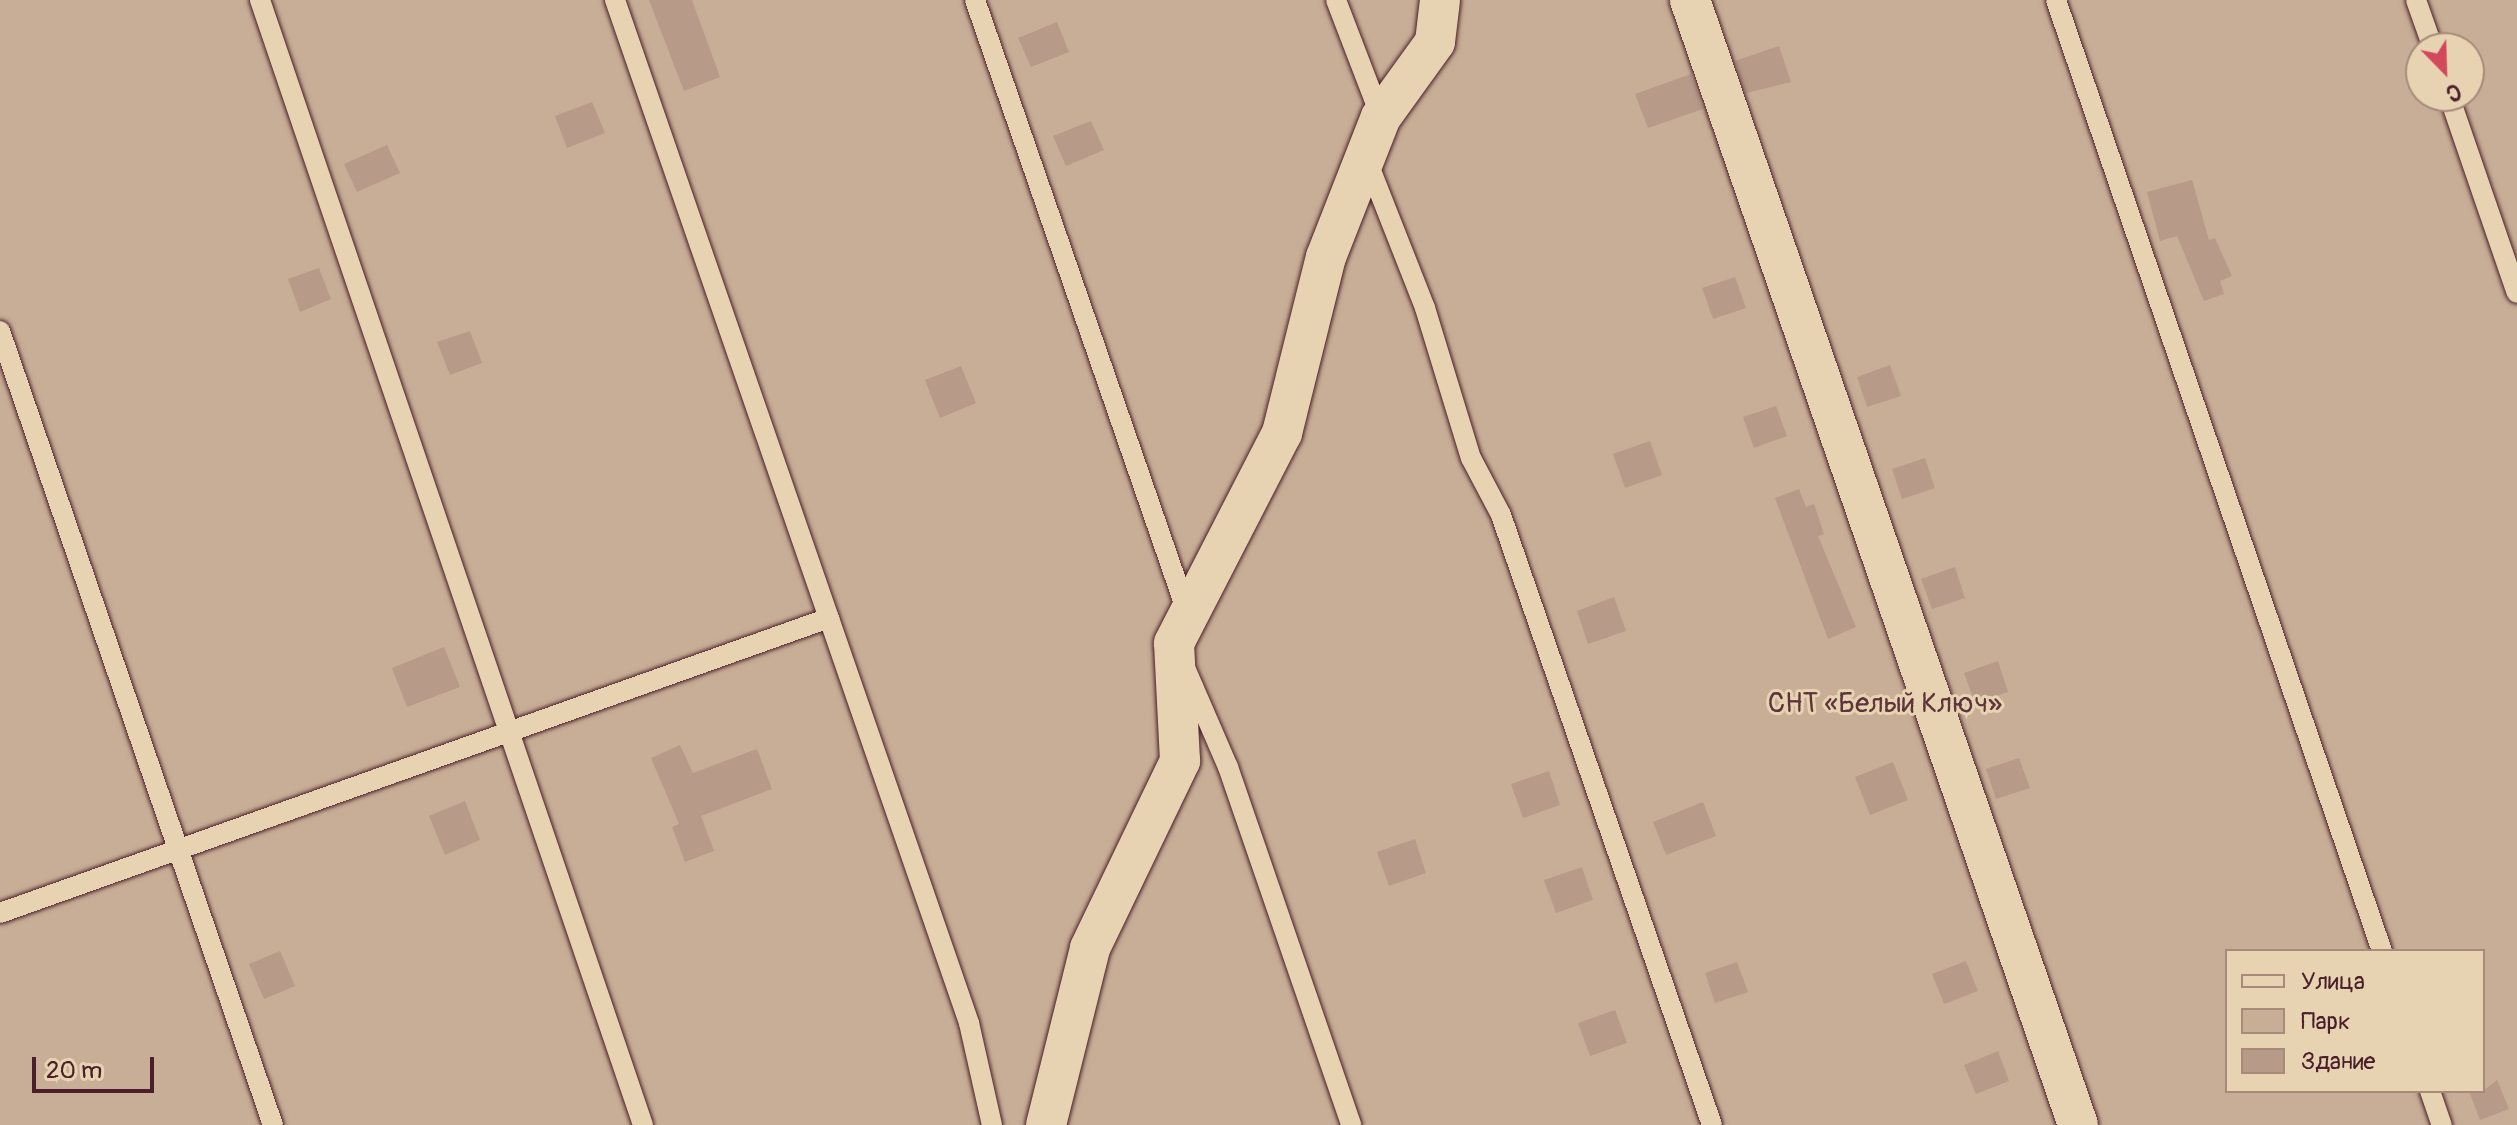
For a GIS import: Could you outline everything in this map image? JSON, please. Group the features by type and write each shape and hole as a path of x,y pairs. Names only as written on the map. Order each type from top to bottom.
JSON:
{"street":[{"path":"1046,1125 1090,948 1180,761 1181,630 1282,433 1326,257 1381,117 1435,42 1440,0"},
{"path":"1690,0 2078,1125"}],"lane":[{"path":"260,0 512,732 643,1125"},
{"path":"615,0 969,1023 992,1125"},
{"path":"975,0 1181,630 1351,1125"},
{"path":"1336,0 1381,117"},
{"path":"2056,0 2381,949"},
{"path":"2416,0 2427,32"},
{"path":"2455,112 2517,293"},
{"path":"1365,155 1425,308 1471,458 1501,515 1712,1125"},
{"path":"0,331 273,1125"},
{"path":"0,913 829,618"},
{"path":"2431,1093 2442,1125"}],"green space":[{"name":"СНТ «Белый Ключ»","path":"0,0 2517,0 2517,1125 0,1125"}],"building":[{"path":"649,0 692,0 720,77 684,91"},
{"path":"1057,22 1069,52 1031,67 1018,38"},
{"path":"1779,46 1791,82 1746,93 1735,61"},
{"path":"1691,74 1703,109 1648,128 1635,94"},
{"path":"592,102 605,133 567,148 555,116"},
{"path":"1091,121 1104,150 1066,166 1053,136"},
{"path":"387,145 400,173 357,192 344,164"},
{"path":"2192,180 2209,240 2215,238 2232,276 2220,281 2224,294 2204,301 2177,236 2160,241 2147,192"},
{"path":"319,268 331,299 300,312 288,279"},
{"path":"1735,277 1746,308 1713,319 1702,288"},
{"path":"470,331 482,363 450,375 437,342"},
{"path":"1890,365 1901,396 1867,407 1857,377"},
{"path":"961,366 976,403 940,418 925,380"},
{"path":"1776,406 1787,436 1754,448 1743,417"},
{"path":"1650,441 1662,475 1625,488 1613,454"},
{"path":"1925,458 1935,488 1902,499 1892,469"},
{"path":"1799,489 1806,507 1814,504 1824,534 1818,536 1856,627 1828,639 1775,498"},
{"path":"1955,567 1965,598 1932,609 1921,579"},
{"path":"1614,597 1626,631 1588,644 1577,611"},
{"path":"444,647 460,687 407,707 392,668"},
{"path":"1998,661 2008,692 1975,703 1964,673"},
{"path":"680,745 693,773 757,749 772,789 701,816 714,851 685,862 672,827 679,824 651,758"},
{"path":"2019,758 2030,788 1996,799 1986,769"},
{"path":"1893,762 1908,800 1870,815 1855,777"},
{"path":"1549,771 1560,805 1523,818 1511,784"},
{"path":"465,801 480,840 445,855 429,816"},
{"path":"1703,802 1716,836 1666,855 1653,822"},
{"path":"1415,839 1426,873 1389,886 1377,852"},
{"path":"1582,867 1593,900 1556,913 1544,880"},
{"path":"280,951 295,986 264,999 249,964"},
{"path":"1966,961 1978,991 1944,1004 1932,974"},
{"path":"1737,962 1748,992 1715,1003 1705,973"},
{"path":"1615,1010 1627,1043 1590,1056 1578,1023"},
{"path":"1998,1051 2009,1081 1976,1094 1964,1065"},
{"path":"2497,1080 2509,1109 2480,1120 2470,1093 2485,1093 2485,1089"}]}
